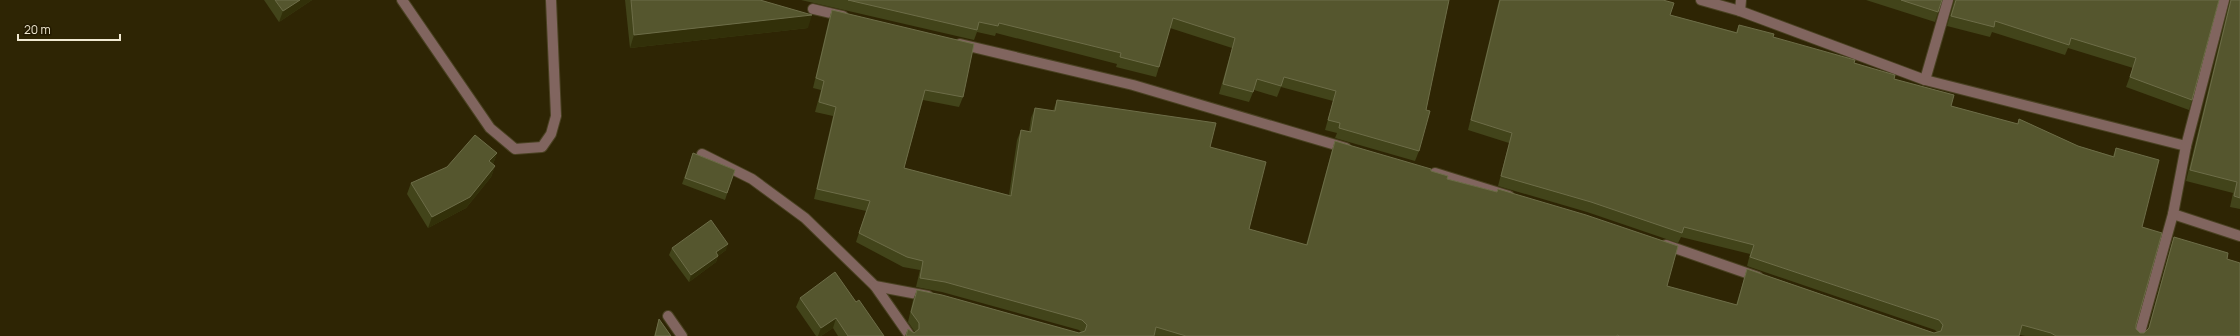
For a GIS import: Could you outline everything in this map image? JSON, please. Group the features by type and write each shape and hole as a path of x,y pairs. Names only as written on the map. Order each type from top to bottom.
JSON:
{"street":[{"path":"402,0 490,128 515,149 542,147 551,134 556,116 551,0"},
{"path":"1701,0 1740,11 1925,80 2186,146"},
{"path":"1740,11 1741,0"},
{"path":"1925,80 1948,0"},
{"path":"2139,336 2173,214 2186,146 2224,0"},
{"path":"813,9 851,18"},
{"path":"950,42 1133,85 1359,151"},
{"path":"702,154 752,179 805,218 875,286 910,336"},
{"path":"1427,171 1517,198"},
{"path":"2173,214 2240,236"},
{"path":"1656,242 1764,279"},
{"path":"875,286 940,298"},
{"path":"668,316 682,336"}],"building":[{"path":"275,0 300,0 283,11"},
{"path":"631,0 760,0 812,15 634,35"},
{"path":"848,0 1449,0 1426,110 1430,111 1419,151 1339,128 1340,123 1328,120 1336,91 1284,77 1281,86 1257,79 1253,92 1223,84 1235,38 1173,18 1159,67 1120,57 1121,53 999,23 998,26 979,22 977,30"},
{"path":"1500,0 1663,0 1674,3 1670,15 1737,33 1739,25 1774,34 1773,37 1855,60 1854,63 1895,75 1894,79 1954,95 1951,106 2018,124 2019,119 2078,146 2114,157 2116,148 2159,160 2142,227 2162,233 2136,329 2140,333 2144,333 2149,328 2174,237 2228,253 2227,259 2240,263 2240,336 2056,336 2051,333 2022,325 2019,336 1186,336 1156,327 1154,336 906,336 908,329 914,333 919,329 919,323 911,312 917,290 942,295 1079,333 1085,331 1087,325 1082,320 945,282 920,278 923,261 907,257 859,233 870,201 817,189 836,107 819,102 824,81 816,78 832,10 974,44 963,97 925,90 904,168 1011,196 1021,130 1031,132 1035,108 1055,111 1057,100 1216,123 1210,147 1266,162 1249,229 1307,245 1335,141 1431,169 1431,171 1448,176 1447,179 1497,192 1498,189 1586,215 1678,246 1667,286 1737,305 1747,269 1934,333 1941,331 1943,325 1939,320 1750,257 1754,245 1684,227 1682,233 1591,202 1501,176 1512,133 1471,120"},
{"path":"1901,0 1942,0 1938,12"},
{"path":"1956,0 2219,0 2192,100 2130,77 2136,58 2071,38 2069,45 1995,21 1994,27 1951,16"},
{"path":"2231,0 2240,0 2240,198 2234,196 2237,182 2190,170"},
{"path":"475,135 497,153 489,161 495,166 470,197 432,217 411,183 447,167"},
{"path":"693,153 735,170 727,193 685,178"},
{"path":"711,220 728,244 716,252 718,256 691,275 672,248"},
{"path":"835,272 856,302 859,300 884,336 848,336 836,318 821,328 800,298"},
{"path":"659,319 671,336 655,336"}]}
